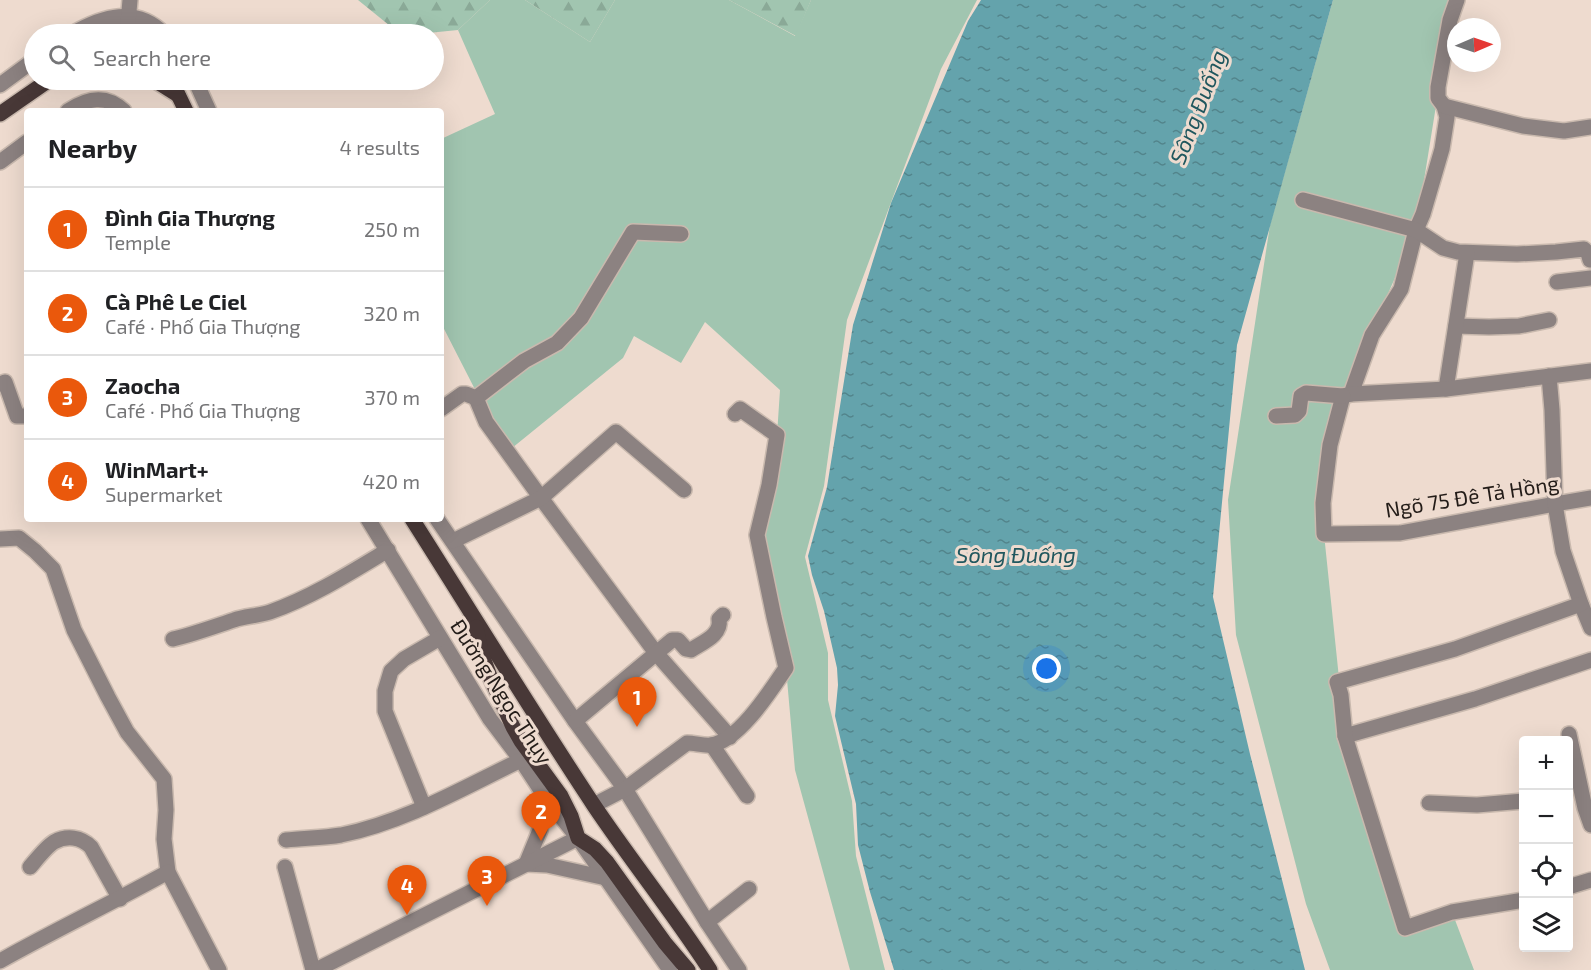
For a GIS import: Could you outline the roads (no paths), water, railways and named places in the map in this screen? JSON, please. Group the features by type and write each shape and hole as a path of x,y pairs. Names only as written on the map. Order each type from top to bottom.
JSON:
{"main road":[{"path":"0,114 35,90"},
{"path":"170,90 178,95"},
{"path":"176,90 184,108"},
{"name":"Đường Ngọc Thụy","path":"414,522 594,805 710,970"},
{"path":"474,618 481,652 513,727 561,796 578,838 595,849 607,862 665,943 688,970"}],"street":[{"path":"128,24 130,0"},
{"path":"1347,395 1372,335 1401,289 1416,230 1442,149 1447,117 1444,106 1438,98 1438,87 1450,20 1457,0"},
{"path":"93,24 106,18 129,17 152,24"},
{"path":"0,84 24,67"},
{"path":"200,90 208,108"},
{"path":"72,108 90,99 113,103 120,108"},
{"path":"1444,106 1523,126 1564,131 1591,127"},
{"path":"0,162 24,144"},
{"path":"1303,200 1416,230 1443,248 1467,253 1517,254 1584,249 1591,263"},
{"path":"476,398 524,361 557,343 581,318 633,232 681,234"},
{"path":"1442,389 1456,326 1467,253"},
{"path":"1557,282 1591,278"},
{"path":"1456,326 1519,326 1549,320"},
{"path":"1276,416 1295,415 1299,411 1301,396 1306,393 1347,395 1442,389 1591,371"},
{"path":"1548,376 1552,410 1555,504 1563,551 1591,628"},
{"path":"0,384 5,382 17,416 24,416"},
{"path":"444,407 459,395 466,394 476,398 486,422 656,653 730,737"},
{"name":"Ngõ 75 Đê Tả Hồng","path":"1347,395 1330,445 1323,503 1324,534 1400,533 1591,498"},
{"path":"594,805 625,789 687,743 711,745 730,737 755,712 786,668 757,535 769,485 777,435 740,409 735,414"},
{"path":"453,541 541,498 616,432 684,490"},
{"name":"Đường Ngọc Thụy","path":"370,522 490,719 546,798 578,838 670,970"},
{"name":"Đường Ngọc Thụy","path":"439,522 575,721 625,789 738,970"},
{"path":"0,539 19,538 53,569 74,630 108,697 127,732 164,779 166,810 164,839 168,872 219,970"},
{"path":"172,639 195,634 285,605 334,582 388,550"},
{"path":"1519,901 1452,912 1405,928 1346,736 1341,695 1337,682 1455,649 1581,604"},
{"path":"575,721 672,640 678,640 686,649 691,650 716,633 720,623 719,619 723,615"},
{"path":"424,807 385,711 384,701 391,671 404,658 440,638"},
{"path":"1346,736 1475,699 1591,660"},
{"path":"1569,734 1575,795 1591,825"},
{"path":"711,745 747,796"},
{"path":"286,840 340,835 386,822 424,807 521,760"},
{"path":"526,864 540,830 546,798"},
{"path":"1429,803 1477,805 1519,801"},
{"path":"30,867 54,843 71,837 79,839 91,847 120,899"},
{"path":"285,867 315,970 578,838"},
{"path":"526,864 547,864 606,878"},
{"path":"0,961 168,872"},
{"path":"1573,886 1591,880"},
{"path":"707,922 749,889"}],"water":[{"name":"Sông Đuống","path":"981,0 1333,0 1237,345 1213,597 1305,970 894,970 858,845 856,804 835,716 837,668 808,556 827,487 853,325 891,203 968,21"}],"place":[{"name":"Đình Gia Thượng","path":"637,727"},
{"name":"Cà Phê Le Ciel","path":"541,841"},
{"name":"Zaocha","path":"487,906"},
{"name":"WinMart+","path":"407,915"}]}
